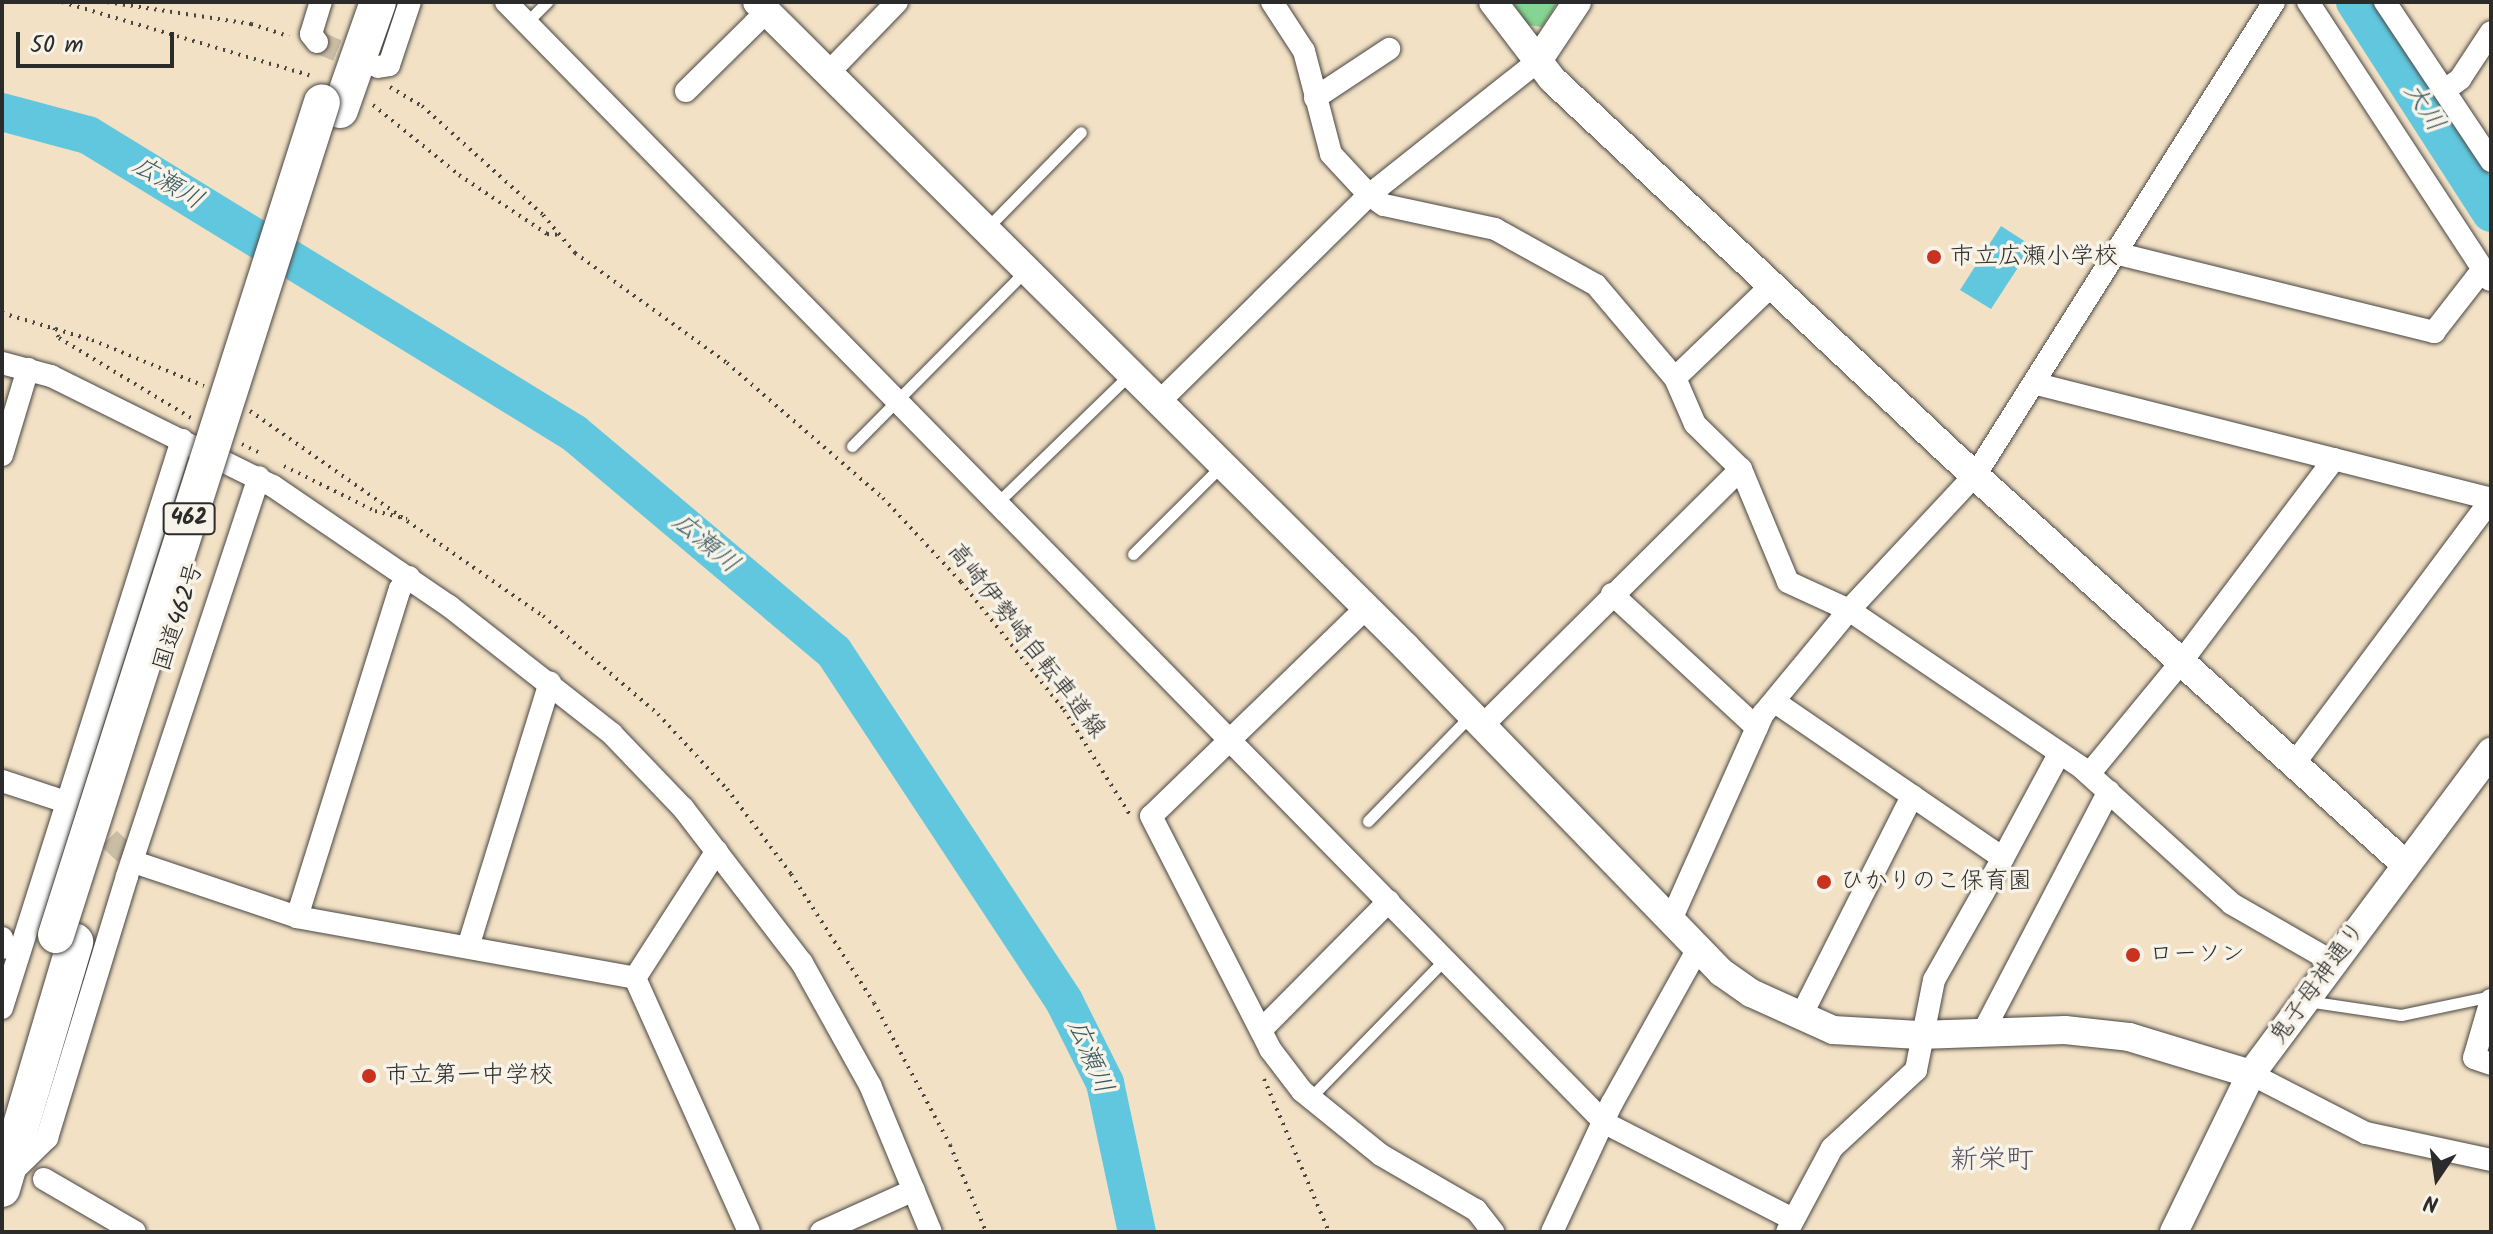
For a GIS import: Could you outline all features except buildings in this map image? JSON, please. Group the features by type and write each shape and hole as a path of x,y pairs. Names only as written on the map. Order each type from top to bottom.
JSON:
{"highway":[{"name":"国道462号","path":"3,1184 66,939 333,97 351,2"},
{"name":"国道462号","path":"333,97 378,2"},
{"name":"国道462号","path":"2,1107 66,939"}],"street":[{"path":"307,41 321,2"},
{"path":"382,76 389,65 410,2"},
{"path":"506,2 1229,740 1447,957 1605,1123 1790,1225 1832,1148 1916,1070 1919,1035 1934,980 2058,756"},
{"path":"830,71 897,2"},
{"path":"1272,2 1299,38 1331,154 1369,195 1384,205 1495,229 1596,285 1675,378 1695,424 1741,469 1788,582 1849,610 2058,756 2089,774 2232,904 2333,962"},
{"path":"1493,2 1537,62 1772,285 2405,864"},
{"path":"1158,403 1369,195 1537,62 1577,2"},
{"path":"1670,922 1757,728 1849,610 1976,474 2037,384 2274,2"},
{"path":"2119,254 2434,332 2487,275 2308,2"},
{"path":"2385,2 2491,161"},
{"path":"686,91 762,7 830,71 1366,608 1697,950 1751,993 1800,1018 1848,1032 1919,1035 2065,1030 2129,1037 2251,1074 2366,1133 2491,1160"},
{"path":"2445,90 2460,79 2491,32"},
{"path":"1315,98 1389,49"},
{"path":"1675,378 1772,285"},
{"path":"2,363 28,369 259,477 409,577 550,682 650,771 717,851 802,963 870,1085 931,1232"},
{"path":"2,455 28,369"},
{"path":"2037,384 2491,499 2294,764"},
{"path":"2,1008 182,440"},
{"path":"2089,774 2182,661 2334,459"},
{"path":"1477,720 1741,469"},
{"path":"3,1184 47,1138 259,477"},
{"path":"297,917 400,589 409,577"},
{"path":"1612,594 1757,728"},
{"path":"1366,608 1151,816 1270,1049 1310,1099 1381,1155 1476,1210 1493,1232"},
{"path":"468,947 550,682"},
{"path":"1775,702 2003,858"},
{"name":"鬼子母神通り","path":"2174,1232 2251,1074 2491,752"},
{"path":"2,781 66,802"},
{"path":"1982,1034 2109,791"},
{"path":"1800,1018 1912,796"},
{"path":"635,978 717,851"},
{"path":"134,862 297,917 635,978"},
{"path":"1262,1029 1389,901"},
{"path":"2,938 2,948"},
{"path":"1552,1232 1605,1123 1697,950"},
{"path":"635,978 749,1232"},
{"path":"2491,998 2474,1058 2491,1064"},
{"path":"44,1179 135,1232"},
{"path":"821,1232 914,1190"}],"lane":[{"path":"526,23 547,2"},
{"path":"987,229 1081,132"},
{"path":"852,446 1027,269"},
{"path":"997,503 1130,373"},
{"path":"1133,554 1222,465"},
{"path":"1368,821 1477,720"},
{"path":"1310,1099 1447,957"},
{"path":"2305,1001 2401,1015 2491,998"}],"path":[{"name":"高崎伊勢崎自転車道線","path":"62,2 333,97 378,107 459,175 547,234 561,235"},
{"path":"107,2 251,24 307,41"},
{"name":"高崎伊勢崎自転車道線","path":"382,76 422,106 561,235 575,253 750,381 883,498 961,582 1064,710 1131,817"},
{"path":"2,313 54,328"},
{"path":"1263,1075 1329,1232"}],"green space":[{"path":"1512,2 1558,2 1542,27 1528,25"}],"water":[{"path":"2001,226 2032,246 1991,309 1960,290"}],"waterway":[{"name":"大川","path":"2355,2 2491,213"},
{"name":"広瀬川","path":"2,112 88,135 574,433 834,652 1064,1001 1105,1083 1137,1232"}],"tunnel":[{"path":"317,42 370,64"},
{"path":"85,816 134,862"}],"place":[{"name":"市立広瀬小学校","path":"1934,257"},
{"name":"ひかりのこ保育園","path":"1824,882"},
{"name":"ローソン","path":"2133,955"},
{"name":"市立第一中学校","path":"369,1076"}],"district":[{"name":"新栄町","path":"1992,1161"}]}
